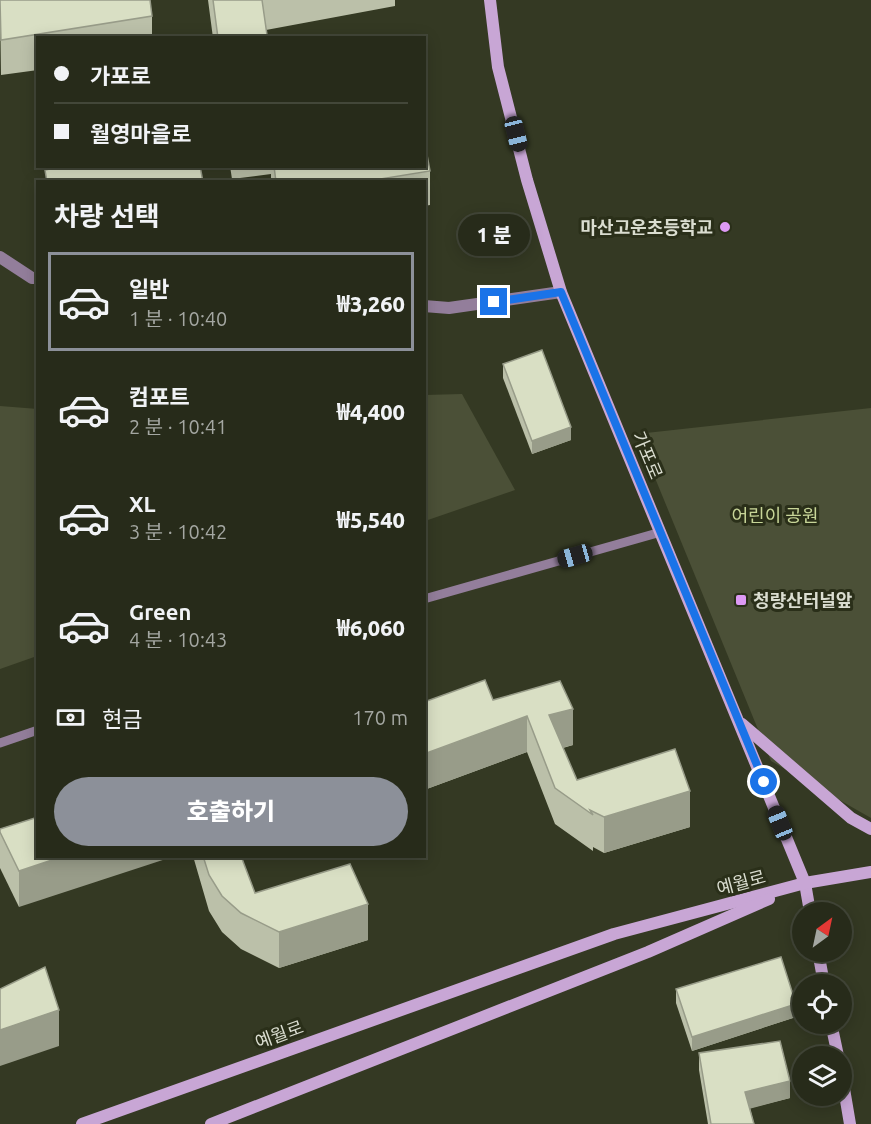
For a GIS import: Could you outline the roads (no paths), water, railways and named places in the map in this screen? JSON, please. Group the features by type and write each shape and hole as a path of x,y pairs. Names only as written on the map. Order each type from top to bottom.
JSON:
{"main road":[{"name":"가포로","path":"490,0 498,67 527,180 561,292 805,884 808,902"},
{"path":"739,722 851,818 871,829"},
{"path":"805,884 871,872"},
{"name":"예월로","path":"82,1124 614,934 805,884"},
{"name":"예월로","path":"211,1124 648,952 805,884"},
{"path":"847,1106 850,1124"}],"street":[{"path":"0,257 32,278 36,278"},
{"path":"426,306 449,308 561,292"}],"lane":[{"path":"426,598 661,532"},
{"path":"0,743 36,731"}],"place":[{"name":"마산고운초등학교","path":"725,227"},
{"name":"청량산터널앞","path":"741,600"}],"park label":[{"name":"어린이 공원","path":"775,515"}]}
